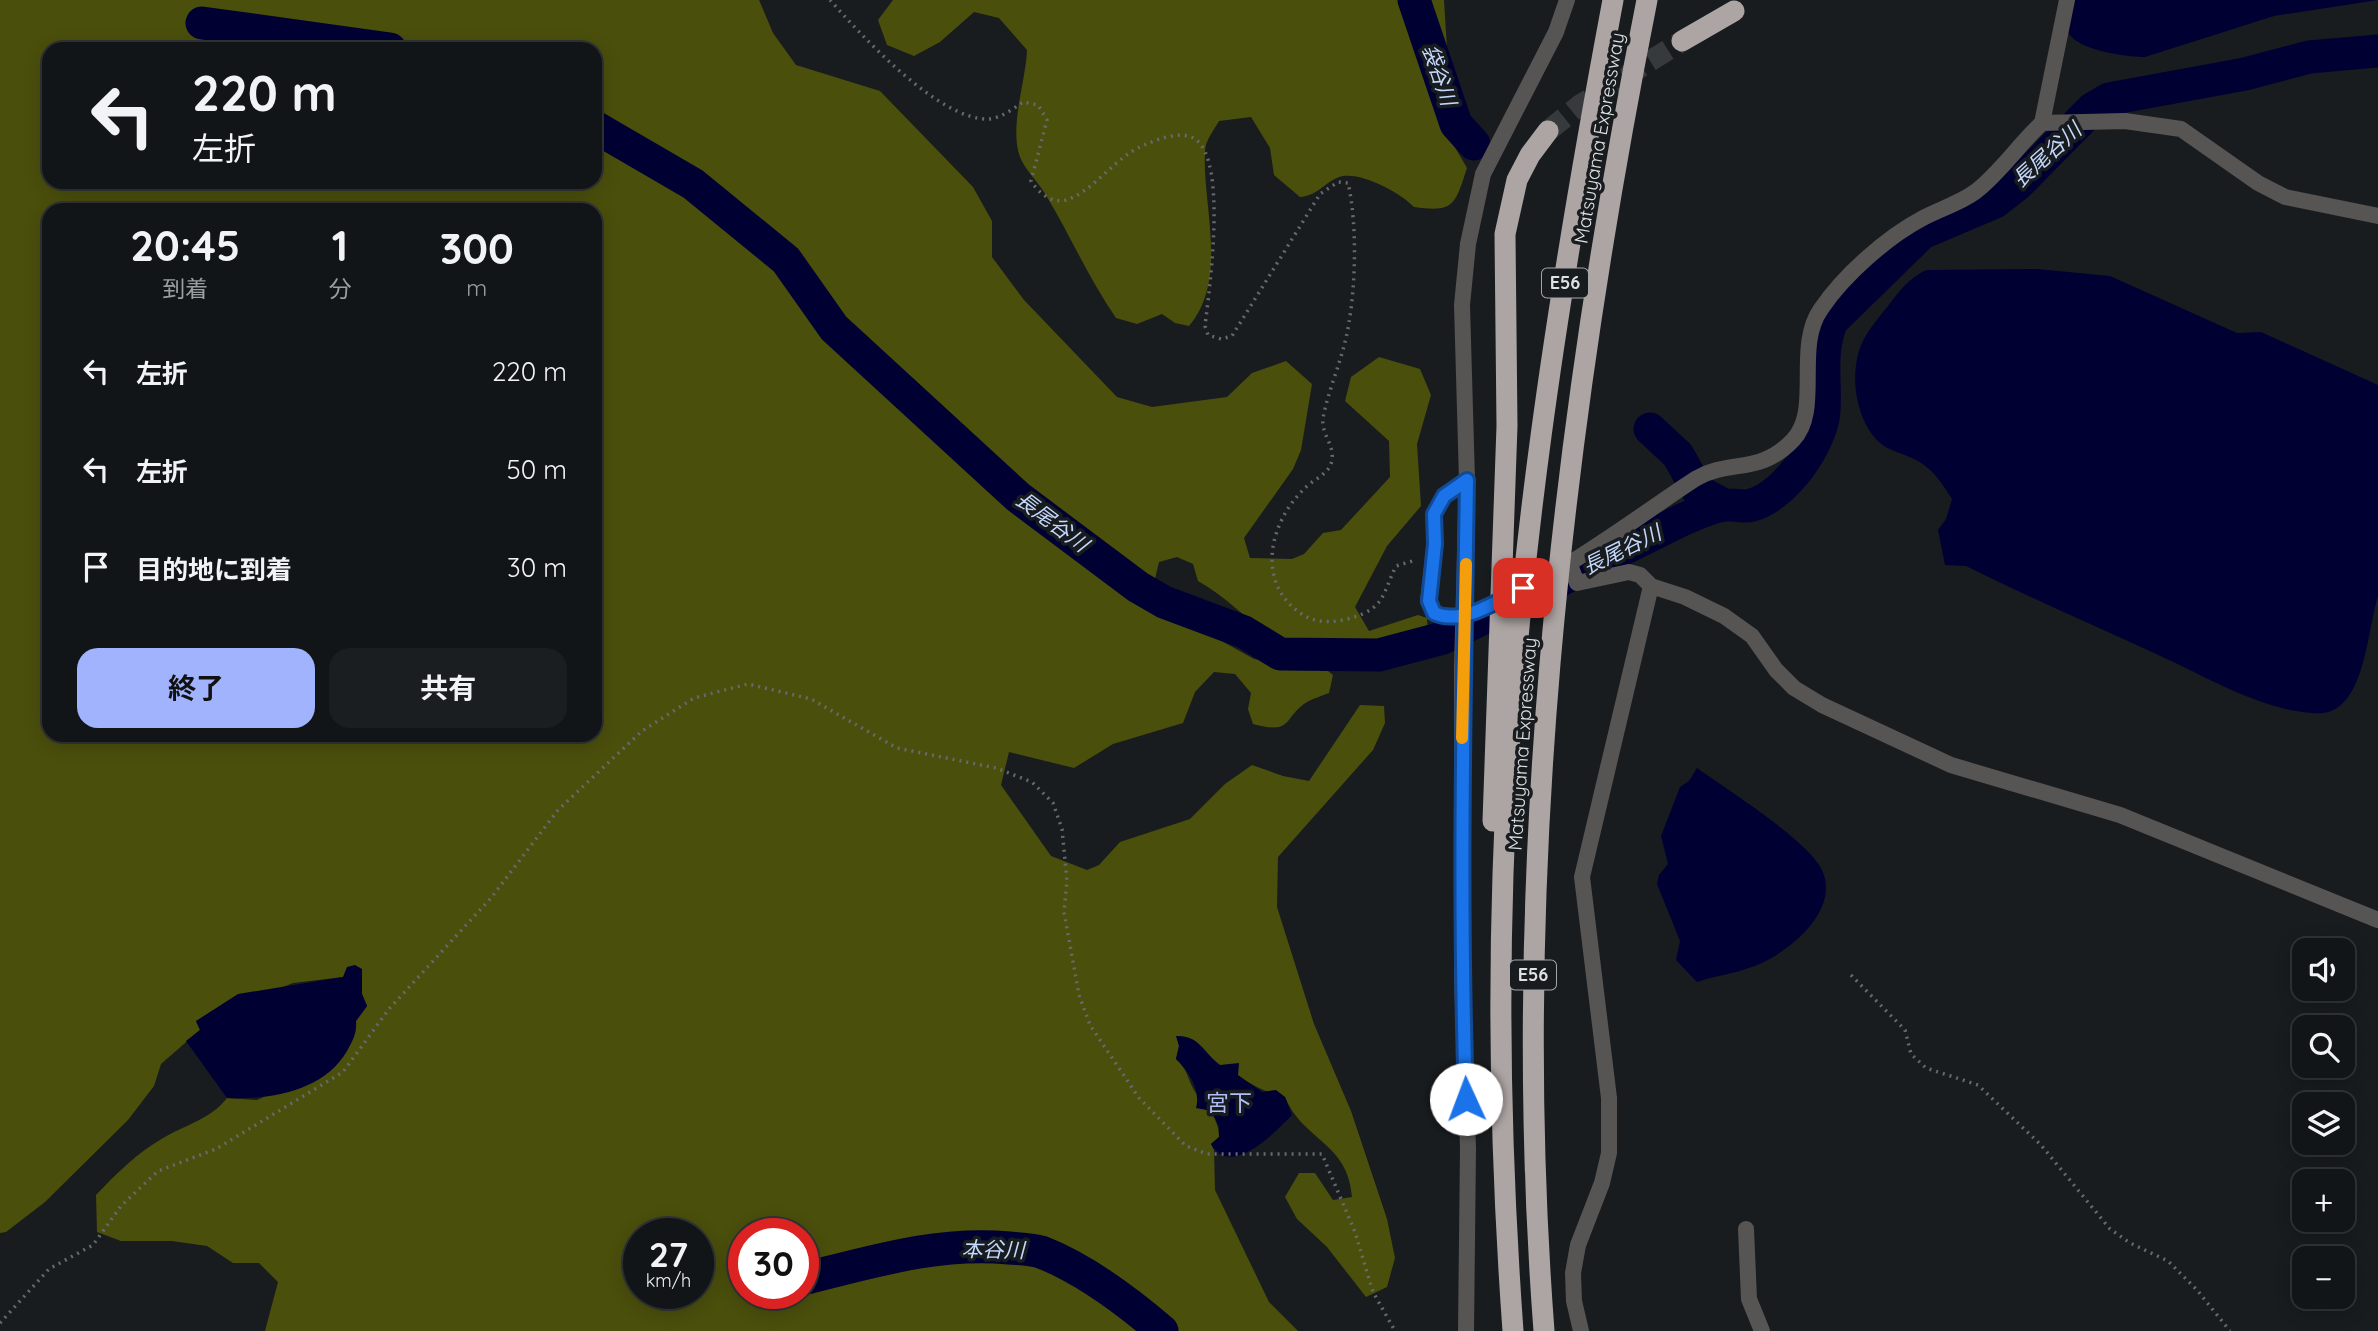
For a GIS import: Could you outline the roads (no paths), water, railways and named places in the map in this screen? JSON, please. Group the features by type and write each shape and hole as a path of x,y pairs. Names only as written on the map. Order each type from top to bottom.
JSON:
{"highway":[{"name":"Matsuyama Expressway","path":"1513,1331 1502,1124 1503,872 1519,638 1541,441 1581,172 1613,0"},
{"name":"Matsuyama Expressway","path":"1544,1331 1534,1119 1532,1003 1541,763 1553,619 1565,556 1573,441 1616,158 1647,0"},
{"path":"1682,41 1734,11"},
{"path":"1502,1124 1492,859 1507,426 1505,234 1517,180 1530,155 1548,131"}],"street":[{"path":"1466,1331 1468,1148 1462,977 1462,668 1467,480 1462,305 1475,201 1483,174 1545,54 1567,0"},
{"path":"1467,480 1438,502 1434,514 1429,601 1434,613 1443,618 1477,611 1698,477 1769,460 1794,439 1805,424 1807,351 1820,310 1885,241 1975,192 2042,123 2067,0"},
{"path":"2042,123 2124,121 2181,129 2258,183 2285,197 2378,216"},
{"path":"1565,556 1577,583 1629,572 1640,575 1651,586 1685,597 1724,616 1752,636 1776,670 1794,688 1951,765 2120,815 2378,920"},
{"path":"1581,1331 1574,1301 1573,1273 1578,1245 1602,1183 1609,1153 1609,1098 1582,877 1651,586"},
{"path":"1746,1229 1749,1299 1762,1331"}],"waterway":[{"name":"袋谷川","path":"1414,0 1456,124 1474,144"},
{"name":"長尾谷川","path":"202,23 339,42"},
{"name":"長尾谷川","path":"602,131 693,184 786,260 834,328 1018,497 1138,587 1164,602 1244,632 1280,654 1379,655 1443,638 1684,519 1720,506 1752,505 1777,491 1800,467 1822,424 1824,354 1832,321 1922,233 1995,202 2017,185 2092,109 2109,99 2245,74 2309,57 2378,51"},
{"name":"袋谷川","path":"1650,429 1678,455 1698,491 1724,505"},
{"name":"本谷川","path":"819,1275 931,1250 983,1247 1033,1250 1057,1259 1089,1277 1120,1297 1162,1331"}],"tunnel":[{"path":"1548,131 1580,105 1682,41"}],"district":[{"name":"宮下","path":"1229,1103"}]}
